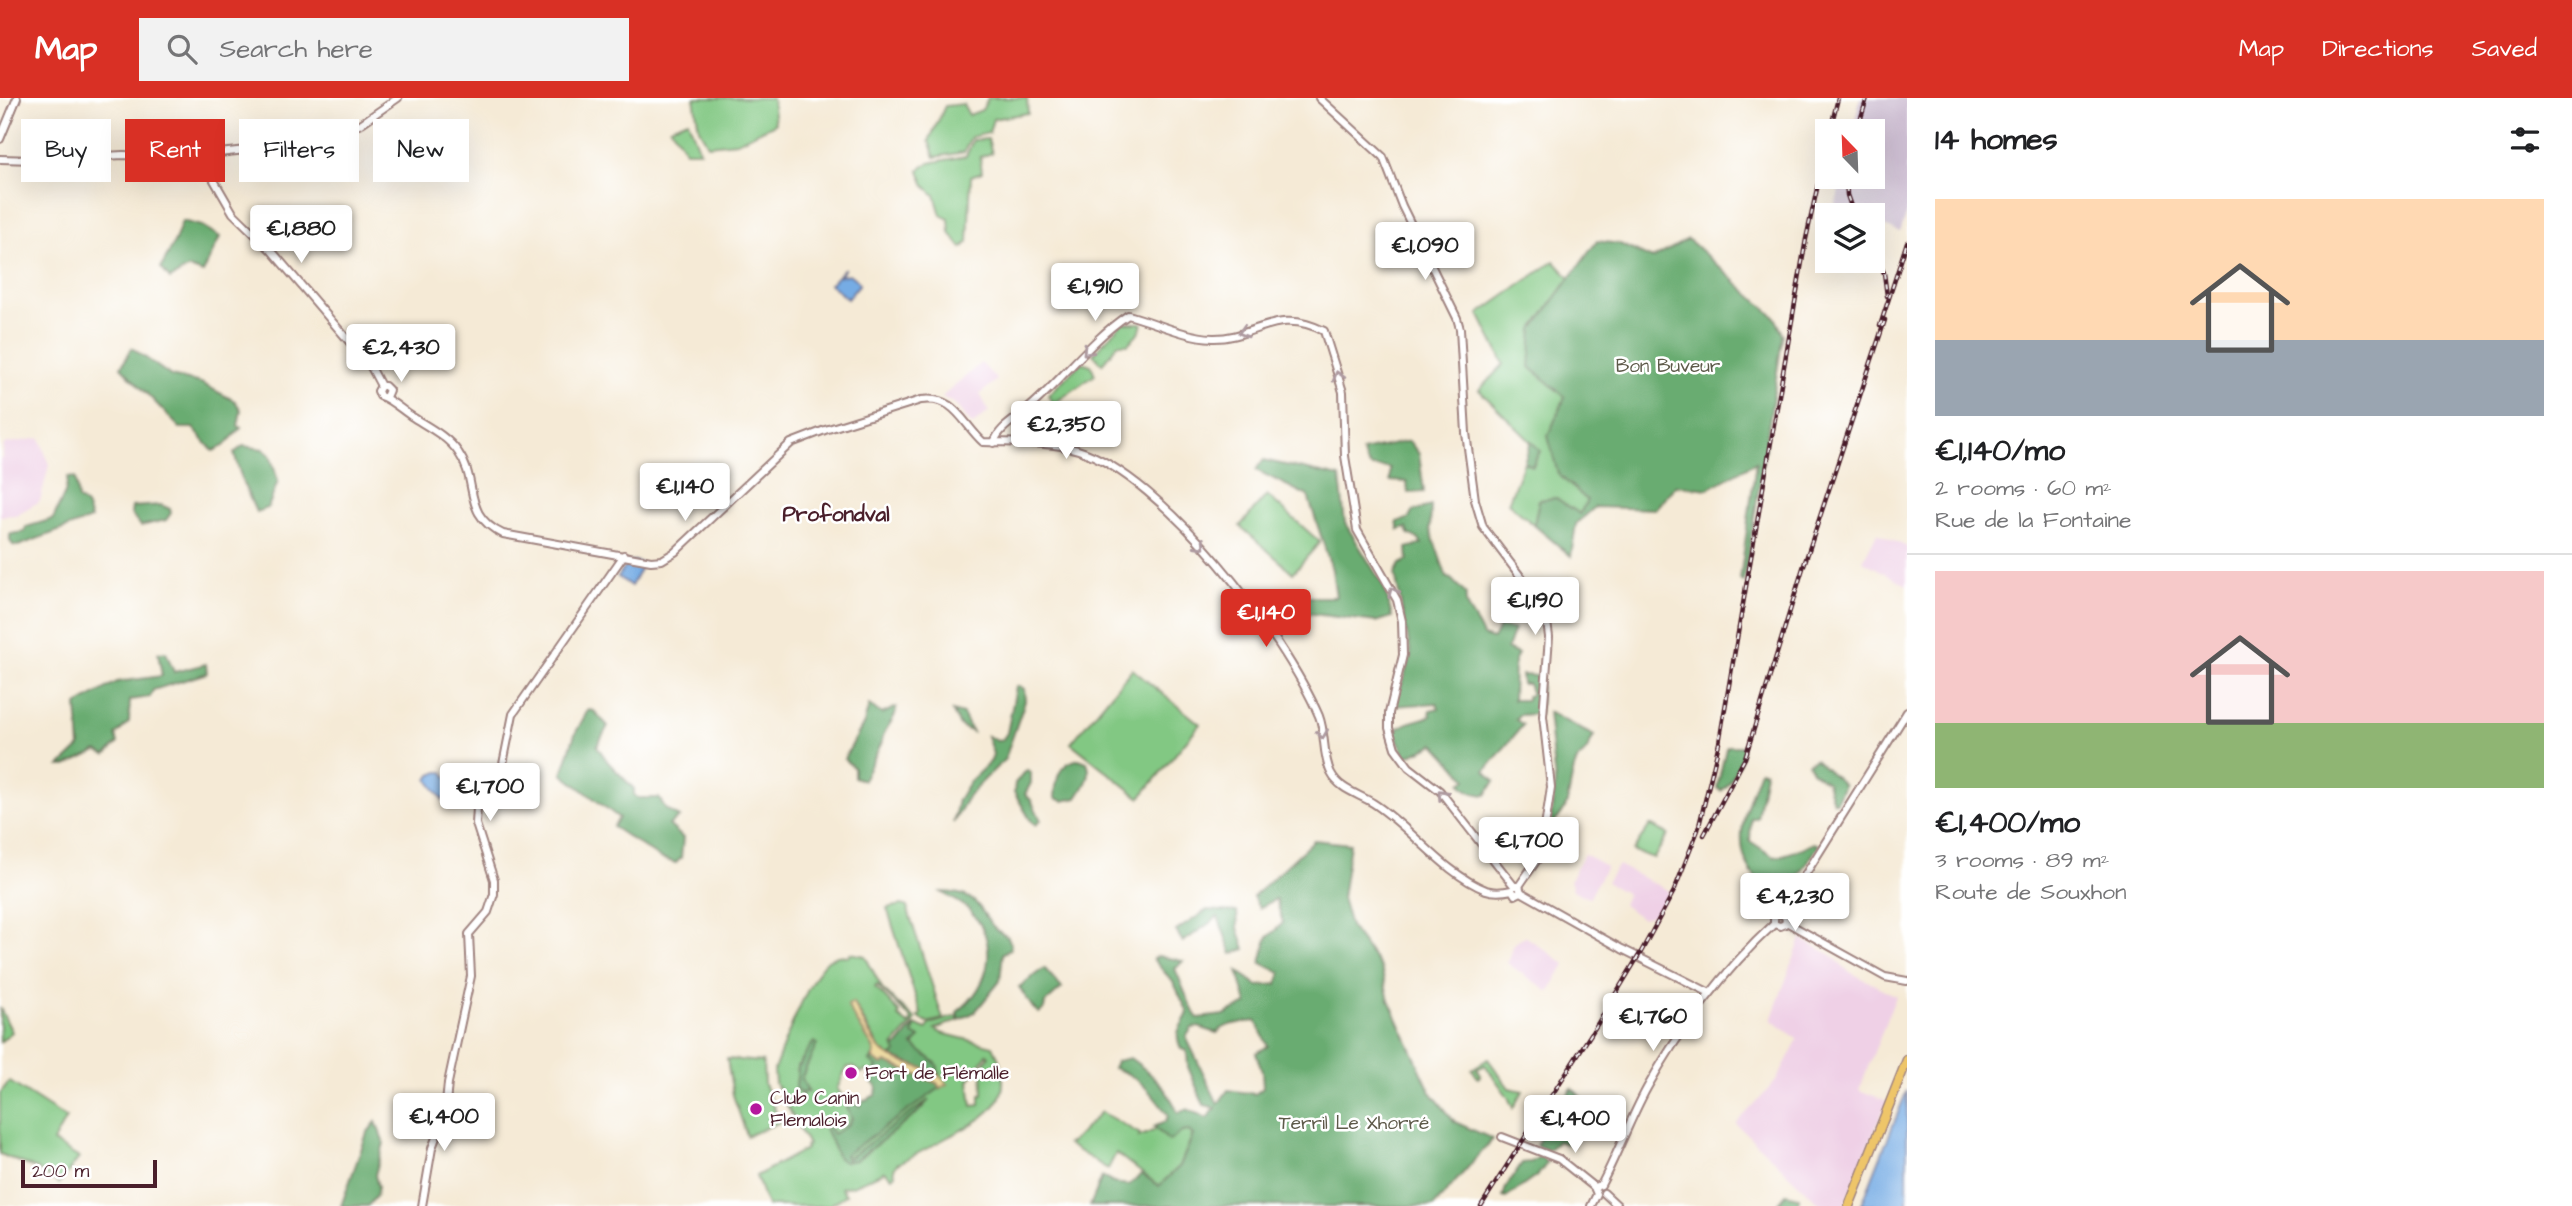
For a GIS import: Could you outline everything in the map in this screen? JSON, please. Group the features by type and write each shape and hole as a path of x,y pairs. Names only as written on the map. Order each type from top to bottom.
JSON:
{"main road":[{"path":"1849,1206 1907,1060"},
{"path":"1855,1206 1907,1074"}],"street":[{"path":"0,139 17,98"},
{"path":"225,153 273,147 359,125 398,98"},
{"path":"215,182 233,213 271,250 362,356 381,386 389,390 386,397 447,439 457,450 464,461 482,522 503,534 651,561 662,560 675,552 791,443 866,417 935,398 950,404 983,442 1061,446 1080,450 1108,463 1152,497 1195,538 1263,618 1319,716 1326,760 1342,788 1374,803 1468,879 1487,890 1502,893 1517,889 1541,854 1551,787 1543,716 1549,636 1547,622 1539,600 1480,521 1475,500 1457,318 1406,214 1383,157 1320,98"},
{"path":"0,159 125,157"},
{"path":"994,443 996,436 1040,399 1112,326 1128,315 1211,338 1228,336 1274,322 1312,324 1324,331 1343,392 1345,456 1357,530 1397,600 1402,621 1403,654 1389,713 1389,728 1395,748 1409,768 1440,790 1517,889 1651,964 1710,993"},
{"path":"422,1206 432,1148 445,1114 448,1083 471,976 469,934 488,912 494,894 494,880 476,824 477,807 503,764 513,713 624,555"},
{"path":"1783,914 1907,712"},
{"path":"1783,914 1786,922 1885,977 1907,981"},
{"path":"1591,1206 1647,1088 1710,993 1774,924 1774,915 1783,914"},
{"path":"1774,924 1780,926 1786,922"},
{"path":"1502,1137 1559,1159 1618,1206"}],"shaded area":[{"path":"1860,98 1907,98 1907,214 1900,232 1885,226 1885,203 1836,203 1839,189 1885,189 1885,119 1856,119"},
{"path":"981,363 997,380 980,394 989,411 972,425 954,403 942,397"},
{"path":"40,438 49,465 40,501 16,515 0,516 0,459 4,444"},
{"path":"1877,533 1907,547 1907,585 1863,561"},
{"path":"1584,854 1606,866 1589,898 1573,890 1570,880"},
{"path":"1618,865 1669,891 1651,916 1641,918 1622,904 1627,894 1606,882"},
{"path":"1525,936 1565,964 1549,992 1507,963 1514,944"},
{"path":"1801,939 1833,956 1848,971 1896,996 1859,1090 1887,1101 1844,1206 1822,1206 1736,1124 1776,1081 1798,1039 1771,1020"}],"green space":[{"path":"694,98 772,98 775,124 737,142 708,145 699,129"},
{"path":"988,98 1027,98 1028,113 993,119 989,133 971,137 964,152 935,157 929,141 945,106 963,104 969,115 982,110"},
{"path":"688,120 700,151 686,151 670,127"},
{"path":"988,139 992,153 980,157 982,172 971,176 968,242 962,248 950,233 949,219 941,215 935,195 925,186 919,170 929,163 966,156 973,140"},
{"path":"182,221 202,226 220,237 203,273 189,268 170,279 161,268"},
{"name":"Bon Buveur","path":"1688,239 1775,317 1783,334 1744,582 1740,580 1756,462 1708,489 1676,485 1655,509 1595,507 1576,524 1571,556 1534,525 1539,500 1556,498 1580,514 1587,500 1558,474 1548,436 1565,397 1530,367 1533,329 1597,241 1620,244 1652,259"},
{"path":"1554,261 1570,278 1533,329 1565,397 1558,474 1587,500 1580,514 1556,498 1539,500 1534,525 1508,503 1524,462 1533,466 1540,451 1479,390 1504,364 1479,314"},
{"path":"1122,323 1142,323 1140,331 1128,344 1118,344 1102,364 1093,354"},
{"path":"132,348 171,376 201,383 235,401 241,410 238,426 241,428 224,446 213,451 193,428 180,428 121,367"},
{"path":"1082,362 1091,365 1095,375 1053,404 1048,395"},
{"path":"1409,441 1419,454 1424,492 1408,493 1407,482 1390,481 1390,468 1371,467 1362,451"},
{"path":"1531,441 1540,451 1532,466 1524,462"},
{"path":"243,446 263,449 270,455 278,481 268,508 256,512 234,453"},
{"path":"1263,460 1340,477 1345,523 1384,587 1392,617 1376,622 1282,610 1281,597 1336,597 1332,570 1308,496 1256,470"},
{"path":"68,477 75,478 78,499 86,505 91,519 18,546 13,545 10,534 24,532 26,527 53,519 65,493"},
{"path":"1267,495 1320,542 1293,573 1240,526"},
{"path":"161,505 170,509 171,513 166,520 141,526 131,514 132,507"},
{"path":"1431,506 1430,529 1447,578 1466,594 1469,610 1483,636 1493,639 1499,627 1514,629 1507,649 1518,654 1514,661 1513,700 1527,700 1527,696 1532,695 1528,684 1522,684 1521,675 1538,676 1541,680 1540,714 1519,715 1515,719 1523,725 1485,771 1495,781 1486,795 1472,792 1463,786 1461,783 1467,779 1435,744 1406,757 1394,732 1406,724 1431,716 1430,710 1439,708 1437,703 1395,706 1411,654 1395,574 1400,564 1408,560 1407,548 1422,544 1409,534 1407,528 1399,530 1397,522 1408,519 1413,511"},
{"path":"166,652 174,672 206,664 207,673 153,690 150,697 130,700 129,722 116,735 118,743 106,755 97,751 66,766 60,766 80,747 77,705 117,682 162,676 158,653"},
{"path":"1132,669 1200,724 1140,798 1071,743"},
{"path":"1016,687 1024,689 1025,701 1005,759 969,795 953,823 958,800 969,782 991,761 993,754 987,736 997,741 1002,740 1007,733"},
{"path":"869,705 882,714 896,707 896,712 863,780 854,777 854,768 844,759 864,723"},
{"path":"588,710 594,711 608,726 597,746 634,789 634,795 638,798 659,798 666,809 679,817 669,825 683,838 681,858 676,863 660,858 613,827 619,818 562,774 575,734"},
{"path":"952,711 963,714 972,732 960,726"},
{"path":"1548,712 1594,736 1574,768 1564,811 1550,826 1555,782"},
{"path":"1728,746 1741,746 1743,750 1738,767 1721,791 1717,788"},
{"path":"1079,759 1087,762 1089,767 1087,781 1082,790 1077,798 1063,801 1055,798 1056,784 1062,768"},
{"path":"1815,759 1844,785 1836,802 1833,802 1827,782 1812,771 1808,763"},
{"path":"1027,770 1031,772 1031,783 1025,794 1041,820 1036,825 1014,792 1015,783"},
{"path":"1760,770 1765,772 1757,818 1751,818 1750,841 1774,857 1814,843 1819,845 1783,899 1757,879 1748,867 1743,853 1746,811"},
{"path":"1650,825 1668,834 1654,858 1633,851"},
{"name":"Terril Le Xhorré","path":"1314,840 1350,844 1342,898 1350,926 1381,968 1389,1000 1430,1091 1455,1122 1493,1139 1434,1206 1090,1206 1102,1177 1113,1183 1129,1185 1142,1174 1159,1186 1180,1166 1193,1135 1189,1131 1182,1132 1169,1141 1154,1127 1166,1121 1168,1115 1137,1080 1113,1068 1116,1061 1130,1058 1145,1069 1164,1089 1178,1113 1187,1109 1207,1118 1216,1108 1204,1105 1188,1067 1187,1051 1181,1049 1179,1043 1179,1030 1188,1013 1174,983 1153,959 1159,956 1183,961 1175,969 1198,1018 1224,1015 1247,1004 1238,971 1258,986 1277,984 1281,973 1261,963 1267,938 1283,923 1276,899 1259,908 1253,897","holes":["1256,1021 1268,1046 1256,1053 1262,1072 1263,1088 1255,1094 1228,1090 1218,1104 1186,1037 1192,1028 1198,1027 1217,1033 1230,1025"]},
{"path":"941,892 957,893 975,902 991,924 1008,937 1011,944 1010,950 1003,953 1000,981 975,1012 959,1020 957,1012 969,1002 984,977 988,949 978,922 965,907"},
{"path":"902,905 907,907 943,1019 927,1023 918,1017 921,1014 887,908"},
{"path":"1207,910 1237,912 1238,928 1245,949 1232,954 1218,917 1183,942 1176,931"},
{"path":"850,953 865,956 883,990 916,1020 893,1046 898,1051 891,1057 880,1049 854,1004 849,1009 873,1047 875,1053 870,1061 877,1067 872,1076 865,1070 862,1073 848,1067 837,1088 842,1096 852,1102 848,1107 852,1119 848,1125 833,1135 828,1125 841,1160 856,1160 925,1105 847,1159 845,1155 941,1087 937,1064 912,1045 919,1038 913,1034 915,1025 926,1030 930,1024 957,1016 959,1020 935,1029 941,1033 993,1046 1003,1078 1002,1091 997,1102 979,1120 897,1164 892,1177 885,1171 855,1185 841,1188 846,1195 828,1206 767,1206 756,1176 806,1149 805,1146 808,1145 775,1083 774,1070 798,1011 821,967 833,957 849,956","holes":["877,985 911,1019 912,1022 908,1024 898,1016 900,1013 875,987","813,1043 801,1079 800,1094 796,1088 798,1066","987,1054 989,1056 982,1067 983,1095 980,1095 980,1105 972,1106 969,1081"]},
{"path":"1044,968 1062,988 1045,1003 1044,1009 1039,1013 1019,987"},
{"path":"0,1008 12,1032 0,1042"},
{"path":"915,1025 913,1034 920,1038 913,1045 937,1064 939,1074 891,1057"},
{"path":"814,1042 817,1044 801,1079 809,1092 802,1095 796,1088 798,1066"},
{"path":"873,1058 882,1065 886,1062 937,1083 940,1088 845,1155 847,1159 929,1100 915,1115 856,1160 844,1162 838,1158 825,1128 827,1124 833,1134 848,1125 852,1119 847,1107 852,1102 860,1106 862,1101 876,1095 877,1087 869,1079 877,1068 870,1061"},
{"name":"Club Canin Flemalois","path":"727,1059 763,1062 764,1084 780,1122 747,1136 733,1095"},
{"path":"1488,1059 1509,1088 1523,1091 1513,1108 1485,1065 1477,1069 1481,1075 1478,1078 1472,1069"},
{"path":"10,1082 66,1118 53,1142 79,1158 59,1184 37,1169 0,1154 0,1093"},
{"path":"1572,1088 1591,1107 1566,1144 1558,1141 1548,1150 1536,1145"},
{"path":"481,1102 487,1132 475,1134 469,1128 452,1132 452,1128 467,1123 467,1118 463,1117 452,1123 451,1116"},
{"path":"1101,1112 1140,1134 1139,1137 1157,1129 1189,1131 1193,1134 1180,1166 1159,1186 1116,1153 1108,1169 1067,1144"},
{"path":"376,1122 384,1143 375,1175 378,1187 376,1196 368,1206 341,1206 367,1133"},
{"path":"1540,1156 1547,1163 1538,1175 1506,1198 1503,1197 1506,1187 1522,1163 1531,1162"},
{"path":"1786,1194 1799,1197 1799,1204 1776,1206"}],"sand":[{"path":"853,1003 882,1051 895,1059 935,1073 947,1084 940,1088 937,1083 886,1062 882,1065 873,1058 873,1047 849,1009 848,1005"}],"water":[{"path":"845,268 840,276 849,274 859,285 847,299 830,284"},
{"path":"628,562 643,564 631,586 618,577"},
{"path":"438,772 443,772 456,790 443,800 428,780"},
{"path":"1907,1090 1907,1206 1861,1206"}],"railway":[{"path":"1833,119 1838,98"},
{"path":"1861,119 1867,98"},
{"path":"1481,1206 1641,952 1674,891 1698,830 1719,743 1817,189"},
{"path":"1847,189 1850,203"},
{"path":"1880,326 1907,242"},
{"path":"1884,273 1887,296"},
{"path":"1704,835 1745,758 1803,568 1885,320"}],"place":[{"name":"Fort de Flémalle","path":"851,1073"},
{"name":"Club Canin Flemalois","path":"756,1109"}],"district":[{"name":"Profondval","path":"836,514"}]}
